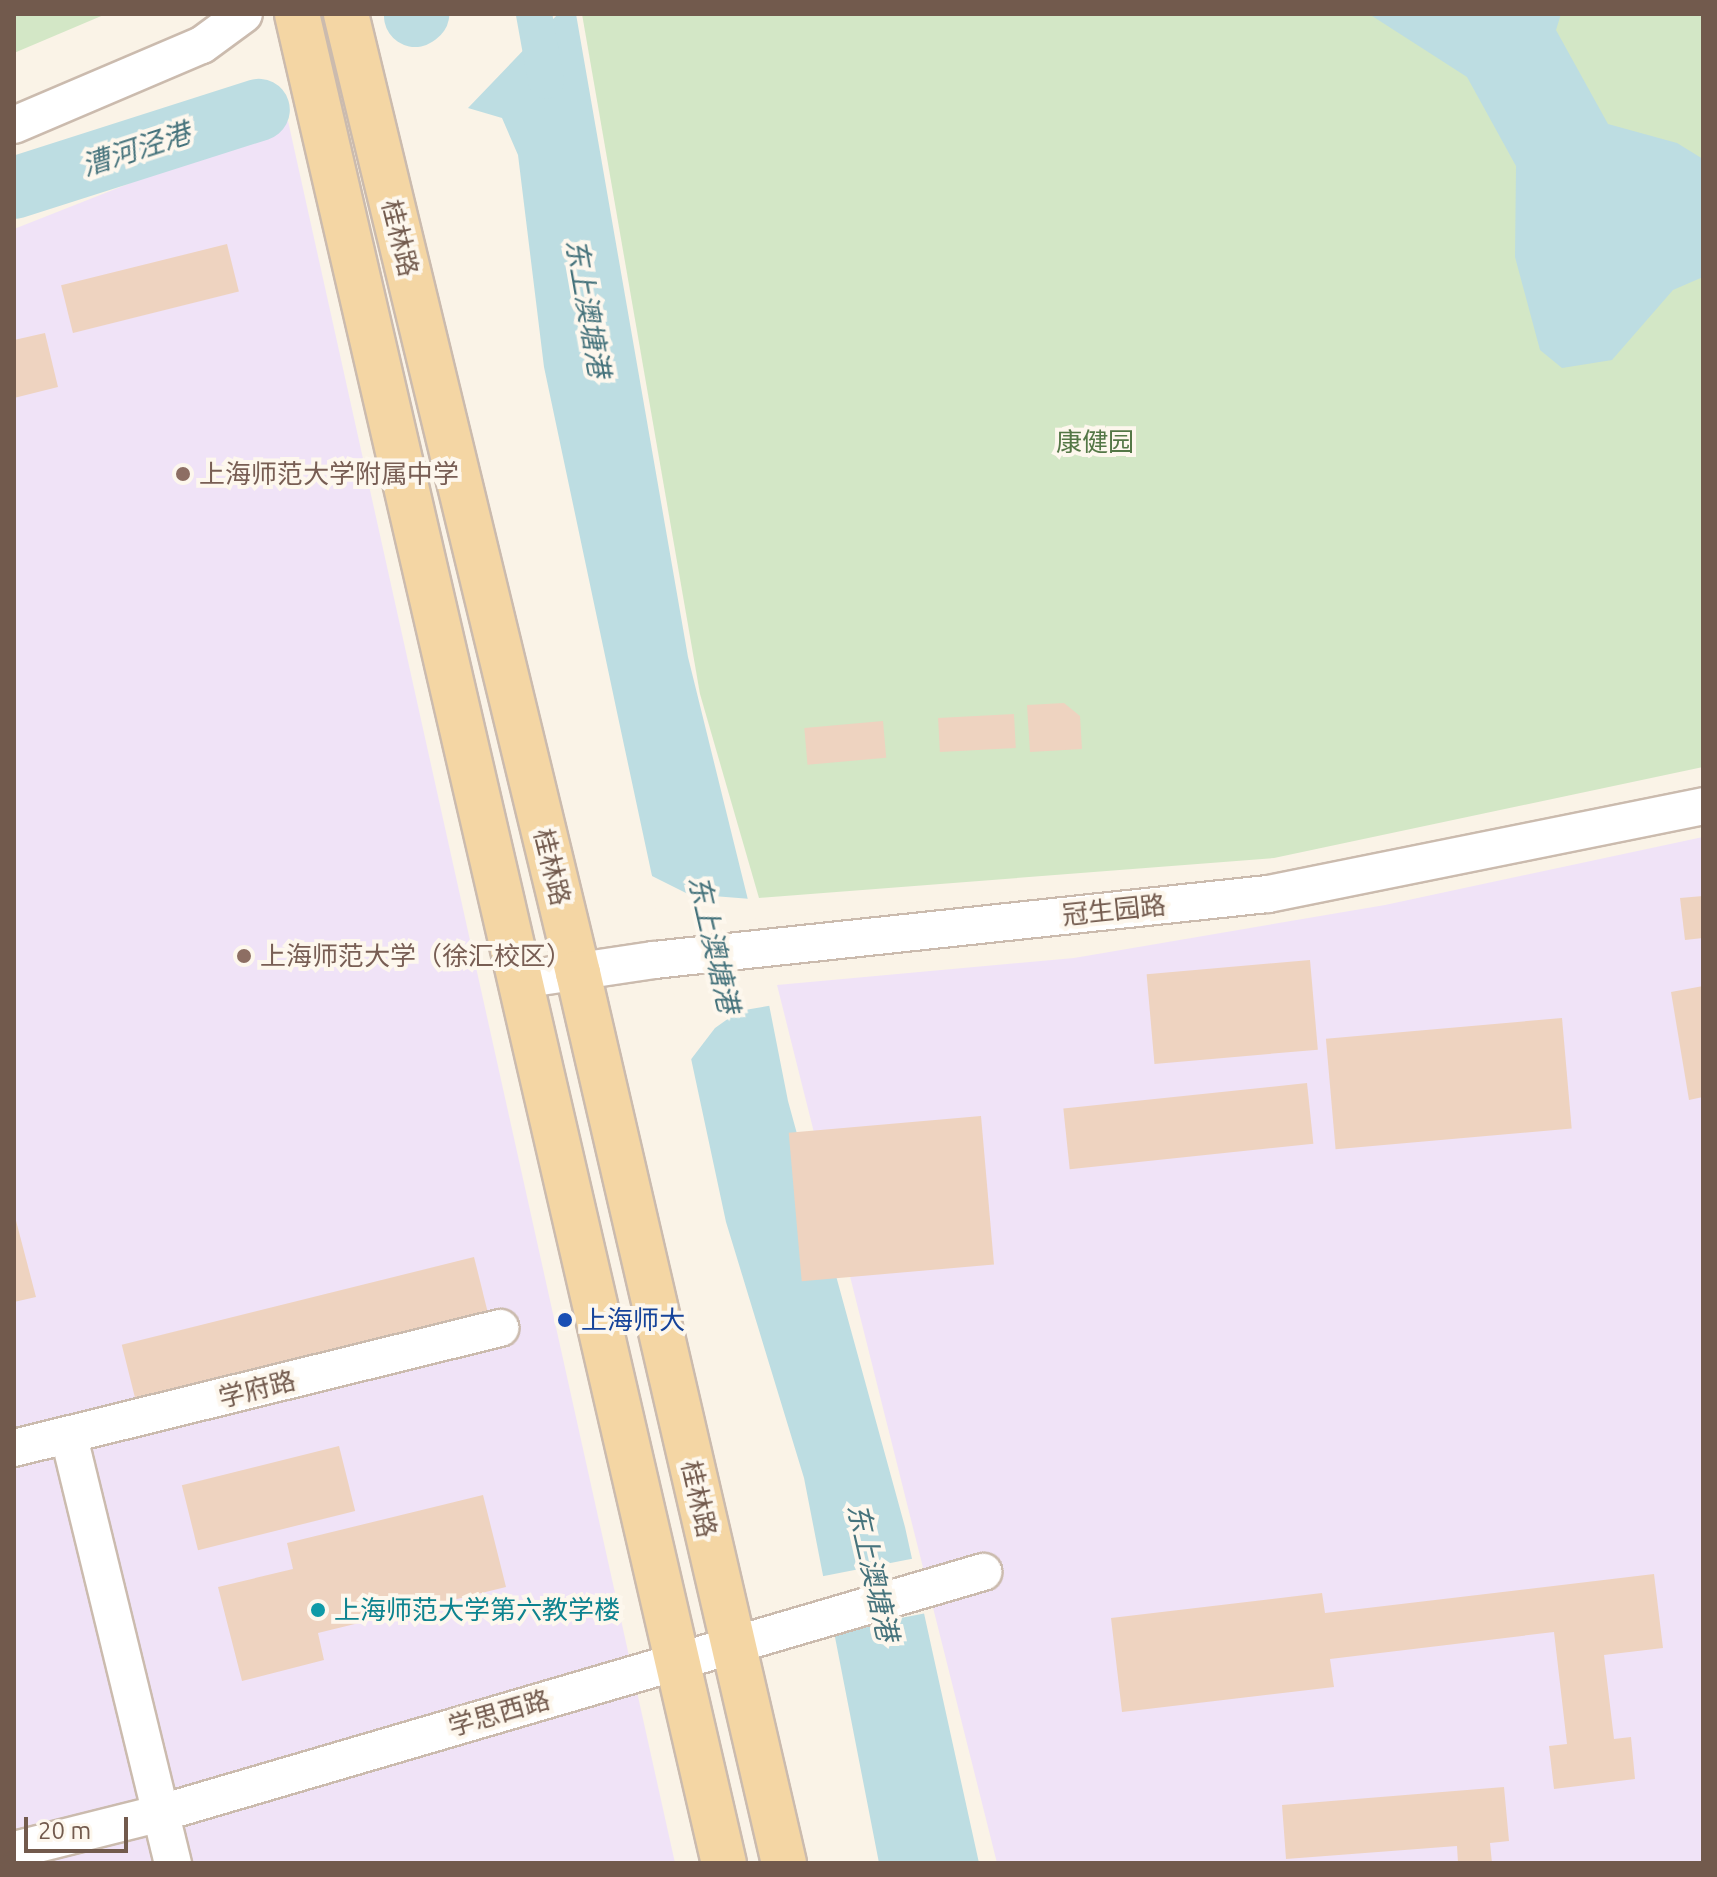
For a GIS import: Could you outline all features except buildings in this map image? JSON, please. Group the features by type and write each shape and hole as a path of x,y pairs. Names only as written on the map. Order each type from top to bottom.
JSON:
{"main road":[{"name":"桂林路","path":"297,14 724,1863"},
{"name":"桂林路","path":"346,14 578,973 784,1863"}],"street":[{"path":"14,125 202,45 244,14"},
{"name":"冠生园路","path":"520,980 654,960 1268,894 1703,806"},
{"name":"学府路","path":"14,1448 69,1437 500,1328"},
{"path":"69,1437 173,1863"},
{"name":"学思西路","path":"14,1850 161,1813 983,1572"}],"shaded area":[{"name":"上海师范大学（徐汇校区）","path":"288,121 675,1863 14,1863 14,229"},
{"path":"1703,837 1703,1863 997,1863 777,985 1074,958 1385,905"}],"green space":[{"path":"14,14 106,14 14,53"},
{"name":"康健园","path":"582,14 1703,14 1703,767 1274,858 759,898 700,694"}],"water":[{"path":"558,14 576,14 688,657 750,908 788,1101 905,1527 979,1863 879,1863 804,1478 726,1222 544,367 518,155 502,118 468,108"},
{"path":"1369,14 1561,14 1556,30 1608,124 1677,143 1703,159 1703,277 1673,290 1612,360 1562,368 1540,350 1515,257 1516,166 1467,77"}],"pier":[{"path":"646,867 652,876 688,894 751,899 753,907 774,1005 739,1011 715,1028 689,1062"},
{"path":"916,1558 927,1613 830,1632 819,1577"}],"waterway":[{"name":"东上澳塘港","path":"534,14 546,81"},
{"name":"漕河泾港","path":"14,188 259,110"}],"place":[{"name":"上海师范大学附属中学","path":"183,474"},
{"name":"上海师范大学（徐汇校区）","path":"244,956"},
{"name":"上海师大","path":"565,1320"},
{"name":"上海师范大学第六教学楼","path":"318,1610"}]}
